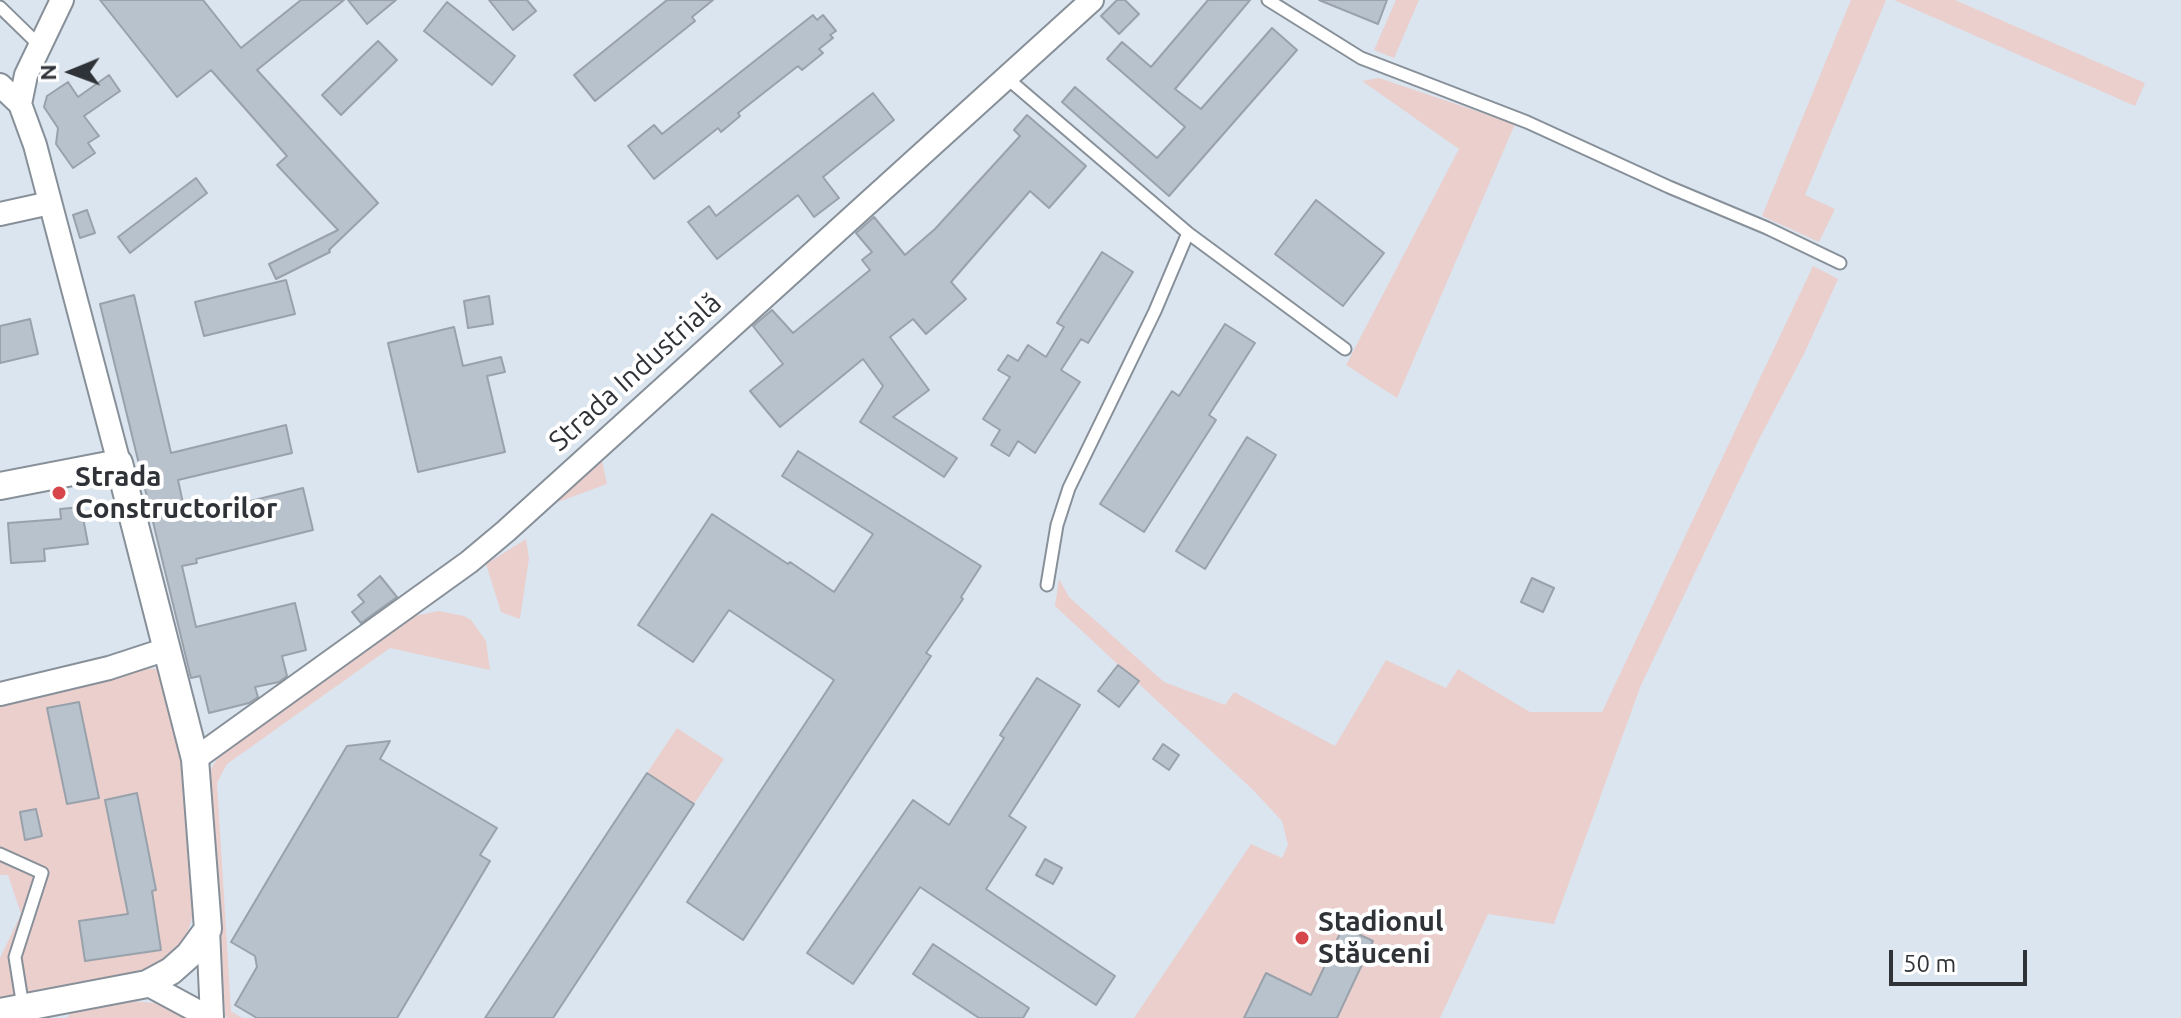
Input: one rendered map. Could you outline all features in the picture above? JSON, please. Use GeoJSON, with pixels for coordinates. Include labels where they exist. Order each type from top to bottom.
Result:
{"type":"FeatureCollection","features":[{"type":"Feature","properties":{"kind":"street"},"geometry":{"type":"LineString","coordinates":[[20,104],[26,75],[62,0]]}},
{"type":"Feature","properties":{"kind":"street","name":"Strada Industrială"},"geometry":{"type":"LineString","coordinates":[[195,759],[469,562],[1092,0]]}},
{"type":"Feature","properties":{"kind":"street"},"geometry":{"type":"LineString","coordinates":[[0,85],[20,104],[35,145],[195,759],[208,929],[211,1018],[147,984]]}},
{"type":"Feature","properties":{"kind":"street"},"geometry":{"type":"LineString","coordinates":[[0,214],[50,203]]}},
{"type":"Feature","properties":{"kind":"street"},"geometry":{"type":"LineString","coordinates":[[0,486],[119,463]]}},
{"type":"Feature","properties":{"kind":"street"},"geometry":{"type":"LineString","coordinates":[[0,694],[109,668],[167,649]]}},
{"type":"Feature","properties":{"kind":"street"},"geometry":{"type":"LineString","coordinates":[[12,1010],[147,984],[171,971],[189,955],[208,929]]}},
{"type":"Feature","properties":{"kind":"lane"},"geometry":{"type":"LineString","coordinates":[[1268,0],[1361,58],[1527,122],[1840,263]]}},
{"type":"Feature","properties":{"kind":"lane"},"geometry":{"type":"LineString","coordinates":[[0,7],[39,45]]}},
{"type":"Feature","properties":{"kind":"lane"},"geometry":{"type":"LineString","coordinates":[[1008,79],[1188,233],[1345,349]]}},
{"type":"Feature","properties":{"kind":"lane"},"geometry":{"type":"LineString","coordinates":[[1047,585],[1057,525],[1069,488],[1155,311],[1188,233]]}},
{"type":"Feature","properties":{"kind":"lane"},"geometry":{"type":"LineString","coordinates":[[0,854],[42,873],[15,957],[12,1010]]}},
{"type":"Feature","properties":{"kind":"shaded area"},"geometry":{"type":"Polygon","coordinates":[[[1396,0],[1419,0],[1394,58],[1374,50],[1396,0]]]}},
{"type":"Feature","properties":{"kind":"shaded area"},"geometry":{"type":"Polygon","coordinates":[[[1851,0],[1886,0],[1805,195],[1835,209],[1819,242],[1762,216],[1851,0]]]}},
{"type":"Feature","properties":{"kind":"shaded area"},"geometry":{"type":"Polygon","coordinates":[[[1894,0],[1955,0],[2145,83],[2135,106],[1894,0]]]}},
{"type":"Feature","properties":{"kind":"shaded area"},"geometry":{"type":"Polygon","coordinates":[[[1379,78],[1515,124],[1397,398],[1346,365],[1459,149],[1362,81],[1379,78]]]}},
{"type":"Feature","properties":{"kind":"shaded area"},"geometry":{"type":"Polygon","coordinates":[[[1813,266],[1838,279],[1641,685],[1554,924],[1488,914],[1440,1018],[1134,1018],[1251,844],[1282,858],[1288,845],[1282,821],[1252,789],[1055,606],[1059,579],[1069,597],[1164,682],[1225,705],[1234,692],[1335,746],[1386,660],[1446,688],[1458,669],[1530,712],[1602,712],[1813,266]]]}},
{"type":"Feature","properties":{"kind":"shaded area"},"geometry":{"type":"Polygon","coordinates":[[[602,461],[607,484],[547,506],[602,461]]]}},
{"type":"Feature","properties":{"kind":"shaded area"},"geometry":{"type":"Polygon","coordinates":[[[526,539],[529,558],[520,619],[501,612],[486,564],[526,539]]]}},
{"type":"Feature","properties":{"kind":"shaded area"},"geometry":{"type":"Polygon","coordinates":[[[438,611],[471,620],[486,641],[490,670],[390,648],[227,764],[217,783],[231,1011],[242,1018],[228,1018],[225,1016],[209,778],[212,767],[222,752],[415,616],[438,611]]]}},
{"type":"Feature","properties":{"kind":"shaded area"},"geometry":{"type":"Polygon","coordinates":[[[143,668],[159,669],[183,754],[194,911],[186,938],[167,962],[152,970],[0,1001],[0,958],[21,914],[8,875],[0,875],[0,702],[143,668]]]}},
{"type":"Feature","properties":{"kind":"shaded area"},"geometry":{"type":"Polygon","coordinates":[[[677,728],[724,759],[694,804],[647,773],[677,728]]]}},
{"type":"Feature","properties":{"kind":"shaded area"},"geometry":{"type":"Polygon","coordinates":[[[117,1000],[155,1003],[189,1018],[67,1018],[75,1007],[117,1000]]]}},
{"type":"Feature","properties":{"kind":"building"},"geometry":{"type":"Polygon","coordinates":[[[100,0],[203,0],[241,48],[301,0],[344,0],[257,70],[378,203],[330,252],[276,279],[269,264],[338,230],[277,165],[287,156],[211,70],[177,97],[100,0]]]}},
{"type":"Feature","properties":{"kind":"building"},"geometry":{"type":"Polygon","coordinates":[[[348,0],[396,0],[367,24],[348,0]]]}},
{"type":"Feature","properties":{"kind":"building"},"geometry":{"type":"Polygon","coordinates":[[[489,0],[527,0],[536,11],[513,30],[489,0]]]}},
{"type":"Feature","properties":{"kind":"building"},"geometry":{"type":"Polygon","coordinates":[[[667,0],[713,0],[692,17],[695,21],[595,101],[574,75],[667,0]]]}},
{"type":"Feature","properties":{"kind":"building"},"geometry":{"type":"Polygon","coordinates":[[[1117,0],[1125,0],[1139,14],[1119,34],[1101,16],[1117,0]]]}},
{"type":"Feature","properties":{"kind":"building"},"geometry":{"type":"Polygon","coordinates":[[[1208,0],[1250,0],[1175,89],[1201,109],[1272,28],[1297,50],[1169,196],[1062,102],[1075,87],[1157,158],[1185,127],[1107,59],[1122,42],[1151,67],[1208,0]]]}},
{"type":"Feature","properties":{"kind":"building"},"geometry":{"type":"Polygon","coordinates":[[[1319,0],[1387,0],[1378,24],[1319,0]]]}},
{"type":"Feature","properties":{"kind":"building"},"geometry":{"type":"Polygon","coordinates":[[[447,2],[515,56],[492,85],[424,31],[447,2]]]}},
{"type":"Feature","properties":{"kind":"building"},"geometry":{"type":"Polygon","coordinates":[[[813,15],[817,20],[823,15],[836,31],[830,35],[833,38],[819,49],[823,53],[802,70],[798,66],[738,113],[740,116],[721,132],[718,128],[654,179],[628,146],[654,125],[662,134],[813,15]]]}},
{"type":"Feature","properties":{"kind":"building"},"geometry":{"type":"Polygon","coordinates":[[[378,41],[397,60],[341,115],[322,95],[378,41]]]}},
{"type":"Feature","properties":{"kind":"building"},"geometry":{"type":"Polygon","coordinates":[[[109,75],[120,91],[84,116],[99,136],[88,143],[95,153],[73,168],[56,144],[58,128],[44,107],[47,96],[68,82],[78,97],[109,75]]]}},
{"type":"Feature","properties":{"kind":"building"},"geometry":{"type":"Polygon","coordinates":[[[873,93],[894,120],[823,177],[839,198],[814,217],[798,195],[717,259],[688,222],[709,206],[716,216],[873,93]]]}},
{"type":"Feature","properties":{"kind":"building"},"geometry":{"type":"Polygon","coordinates":[[[1027,115],[1086,166],[1049,208],[1030,191],[951,282],[966,299],[926,334],[913,319],[890,337],[929,390],[893,417],[957,458],[944,477],[860,422],[883,386],[863,359],[780,427],[750,391],[783,364],[753,326],[772,310],[793,333],[870,270],[862,260],[872,252],[856,233],[874,217],[905,255],[935,229],[1020,136],[1014,130],[1027,115]]]}},
{"type":"Feature","properties":{"kind":"building"},"geometry":{"type":"Polygon","coordinates":[[[196,178],[207,193],[130,253],[118,237],[196,178]]]}},
{"type":"Feature","properties":{"kind":"building"},"geometry":{"type":"Polygon","coordinates":[[[1316,200],[1384,253],[1343,306],[1275,254],[1316,200]]]}},
{"type":"Feature","properties":{"kind":"building"},"geometry":{"type":"Polygon","coordinates":[[[87,210],[95,233],[80,238],[73,215],[87,210]]]}},
{"type":"Feature","properties":{"kind":"building"},"geometry":{"type":"Polygon","coordinates":[[[1102,252],[1133,272],[1088,343],[1081,339],[1061,370],[1080,382],[1035,453],[1018,441],[1009,456],[991,445],[1000,430],[983,419],[1010,377],[998,370],[1008,355],[1018,361],[1028,345],[1046,357],[1064,327],[1057,323],[1102,252]]]}},
{"type":"Feature","properties":{"kind":"building"},"geometry":{"type":"Polygon","coordinates":[[[286,280],[295,314],[204,336],[195,302],[286,280]]]}},
{"type":"Feature","properties":{"kind":"building"},"geometry":{"type":"Polygon","coordinates":[[[134,295],[171,453],[286,425],[292,453],[178,480],[186,517],[303,488],[313,530],[196,559],[197,563],[182,566],[196,627],[295,603],[306,650],[282,656],[287,676],[279,682],[255,687],[258,697],[249,703],[209,713],[200,676],[191,678],[100,304],[134,295]]]}},
{"type":"Feature","properties":{"kind":"building"},"geometry":{"type":"Polygon","coordinates":[[[489,296],[493,324],[468,328],[464,301],[489,296]]]}},
{"type":"Feature","properties":{"kind":"building"},"geometry":{"type":"Polygon","coordinates":[[[30,319],[38,354],[0,363],[0,326],[30,319]]]}},
{"type":"Feature","properties":{"kind":"building"},"geometry":{"type":"Polygon","coordinates":[[[1225,324],[1255,343],[1209,415],[1216,420],[1144,532],[1100,504],[1172,391],[1179,396],[1225,324]]]}},
{"type":"Feature","properties":{"kind":"building"},"geometry":{"type":"Polygon","coordinates":[[[454,327],[463,366],[501,357],[505,372],[487,376],[505,452],[418,472],[388,343],[454,327]]]}},
{"type":"Feature","properties":{"kind":"building"},"geometry":{"type":"Polygon","coordinates":[[[1247,437],[1276,455],[1205,569],[1176,551],[1247,437]]]}},
{"type":"Feature","properties":{"kind":"building"},"geometry":{"type":"Polygon","coordinates":[[[798,451],[981,566],[961,597],[963,599],[926,653],[931,656],[743,940],[687,902],[834,680],[729,610],[693,662],[638,625],[712,514],[834,592],[873,534],[782,476],[798,451]]]}},
{"type":"Feature","properties":{"kind":"building"},"geometry":{"type":"Polygon","coordinates":[[[81,507],[88,544],[44,549],[45,561],[11,563],[8,523],[61,519],[60,509],[81,507]]]}},
{"type":"Feature","properties":{"kind":"building"},"geometry":{"type":"Polygon","coordinates":[[[380,576],[397,597],[361,623],[352,612],[364,602],[358,595],[380,576]]]}},
{"type":"Feature","properties":{"kind":"building"},"geometry":{"type":"Polygon","coordinates":[[[1532,578],[1554,588],[1543,612],[1521,602],[1532,578]]]}},
{"type":"Feature","properties":{"kind":"building"},"geometry":{"type":"Polygon","coordinates":[[[1118,665],[1139,681],[1119,707],[1098,691],[1118,665]]]}},
{"type":"Feature","properties":{"kind":"building"},"geometry":{"type":"Polygon","coordinates":[[[1037,678],[1080,705],[1009,816],[1026,827],[986,889],[1115,976],[1096,1005],[920,887],[853,984],[807,953],[913,800],[949,825],[1004,738],[1000,735],[1037,678]]]}},
{"type":"Feature","properties":{"kind":"building"},"geometry":{"type":"Polygon","coordinates":[[[79,702],[99,798],[67,804],[47,708],[79,702]]]}},
{"type":"Feature","properties":{"kind":"building"},"geometry":{"type":"Polygon","coordinates":[[[390,741],[380,759],[497,828],[480,855],[490,861],[397,1018],[257,1018],[235,1005],[257,967],[255,956],[231,942],[347,746],[390,741]]]}},
{"type":"Feature","properties":{"kind":"building"},"geometry":{"type":"Polygon","coordinates":[[[1163,744],[1179,755],[1169,770],[1153,759],[1163,744]]]}},
{"type":"Feature","properties":{"kind":"building"},"geometry":{"type":"Polygon","coordinates":[[[647,773],[694,804],[553,1018],[485,1018],[647,773]]]}},
{"type":"Feature","properties":{"kind":"building"},"geometry":{"type":"Polygon","coordinates":[[[137,793],[156,890],[152,891],[161,950],[85,961],[79,921],[128,914],[105,800],[137,793]]]}},
{"type":"Feature","properties":{"kind":"building"},"geometry":{"type":"Polygon","coordinates":[[[36,809],[42,836],[25,840],[20,812],[36,809]]]}},
{"type":"Feature","properties":{"kind":"building"},"geometry":{"type":"Polygon","coordinates":[[[1045,859],[1062,868],[1053,884],[1036,875],[1045,859]]]}},
{"type":"Feature","properties":{"kind":"building"},"geometry":{"type":"Polygon","coordinates":[[[1343,927],[1373,941],[1337,1018],[1244,1018],[1266,973],[1311,995],[1343,927]]]}},
{"type":"Feature","properties":{"kind":"building"},"geometry":{"type":"Polygon","coordinates":[[[933,944],[1029,1008],[1023,1018],[979,1018],[913,974],[933,944]]]}},
{"type":"Feature","properties":{"kind":"place","name":"Strada Constructorilor"},"geometry":{"type":"Point","coordinates":[59,493]}},
{"type":"Feature","properties":{"kind":"place","name":"Stadionul Stăuceni"},"geometry":{"type":"Point","coordinates":[1302,938]}}]}
